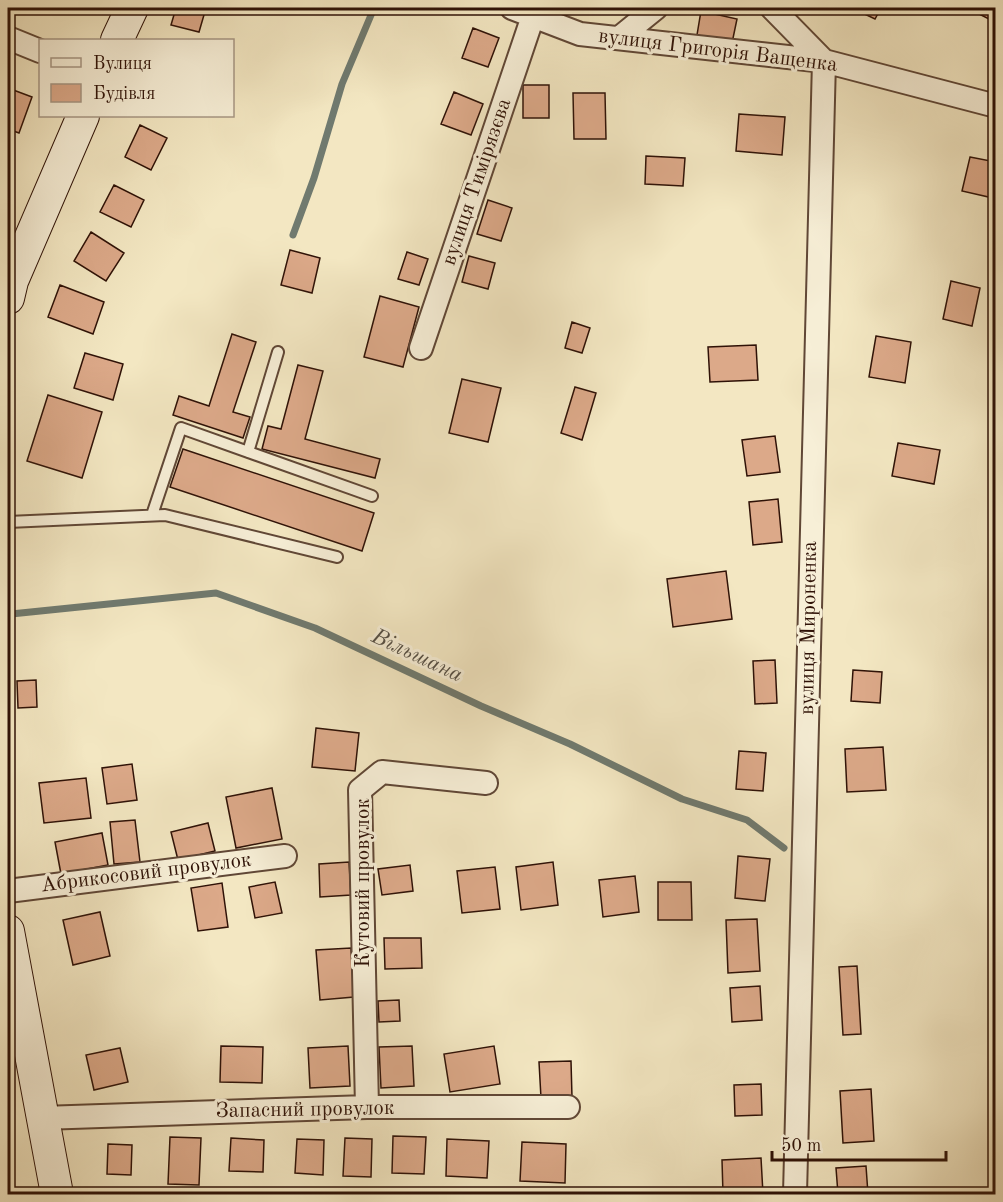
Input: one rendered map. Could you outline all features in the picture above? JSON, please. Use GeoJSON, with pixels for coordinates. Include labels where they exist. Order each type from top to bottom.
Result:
{"type":"FeatureCollection","features":[{"type":"Feature","properties":{"kind":"main road"},"geometry":{"type":"LineString","coordinates":[[117,39],[132,8]]}},
{"type":"Feature","properties":{"kind":"main road"},"geometry":{"type":"LineString","coordinates":[[8,298],[12,281],[83,117]]}},
{"type":"Feature","properties":{"kind":"main road"},"geometry":{"type":"LineString","coordinates":[[8,931],[57,1194]]}},
{"type":"Feature","properties":{"kind":"street"},"geometry":{"type":"LineString","coordinates":[[619,39],[656,8]]}},
{"type":"Feature","properties":{"kind":"street"},"geometry":{"type":"LineString","coordinates":[[772,8],[824,61]]}},
{"type":"Feature","properties":{"kind":"street","name":"вулиця Григорія Ващенка"},"geometry":{"type":"LineString","coordinates":[[523,12],[580,34],[824,61],[996,106]]}},
{"type":"Feature","properties":{"kind":"street","name":"вулиця Тимірязєва"},"geometry":{"type":"LineString","coordinates":[[421,348],[523,12]]}},
{"type":"Feature","properties":{"kind":"street"},"geometry":{"type":"LineString","coordinates":[[8,38],[39,51]]}},
{"type":"Feature","properties":{"kind":"street","name":"вулиця Мироненка"},"geometry":{"type":"LineString","coordinates":[[795,1194],[824,61]]}},
{"type":"Feature","properties":{"kind":"street","name":"Кутовий провулок"},"geometry":{"type":"LineString","coordinates":[[367,1107],[360,790],[382,772],[486,783]]}},
{"type":"Feature","properties":{"kind":"street","name":"Абрикосовий провулок"},"geometry":{"type":"LineString","coordinates":[[8,891],[285,856]]}},
{"type":"Feature","properties":{"kind":"street","name":"Запасний провулок"},"geometry":{"type":"LineString","coordinates":[[42,1118],[367,1107],[568,1107]]}},
{"type":"Feature","properties":{"kind":"lane"},"geometry":{"type":"LineString","coordinates":[[248,452],[278,352]]}},
{"type":"Feature","properties":{"kind":"lane"},"geometry":{"type":"LineString","coordinates":[[152,515],[181,428],[372,496]]}},
{"type":"Feature","properties":{"kind":"lane"},"geometry":{"type":"LineString","coordinates":[[8,522],[165,515],[337,557]]}},
{"type":"Feature","properties":{"kind":"building"},"geometry":{"type":"Polygon","coordinates":[[[176,8],[206,8],[199,32],[171,25],[176,8]]]}},
{"type":"Feature","properties":{"kind":"building"},"geometry":{"type":"Polygon","coordinates":[[[852,8],[881,8],[875,19],[852,8]]]}},
{"type":"Feature","properties":{"kind":"building"},"geometry":{"type":"Polygon","coordinates":[[[967,8],[994,8],[989,19],[967,8]]]}},
{"type":"Feature","properties":{"kind":"building"},"geometry":{"type":"Polygon","coordinates":[[[701,11],[737,19],[732,43],[697,35],[701,11]]]}},
{"type":"Feature","properties":{"kind":"building"},"geometry":{"type":"Polygon","coordinates":[[[473,28],[499,38],[488,67],[462,58],[473,28]]]}},
{"type":"Feature","properties":{"kind":"building"},"geometry":{"type":"Polygon","coordinates":[[[523,85],[549,85],[549,118],[523,118],[523,85]]]}},
{"type":"Feature","properties":{"kind":"building"},"geometry":{"type":"Polygon","coordinates":[[[8,88],[32,97],[19,133],[8,129],[8,88]]]}},
{"type":"Feature","properties":{"kind":"building"},"geometry":{"type":"Polygon","coordinates":[[[454,92],[483,104],[471,135],[441,124],[454,92]]]}},
{"type":"Feature","properties":{"kind":"building"},"geometry":{"type":"Polygon","coordinates":[[[573,93],[605,93],[606,139],[574,139],[573,93]]]}},
{"type":"Feature","properties":{"kind":"building"},"geometry":{"type":"Polygon","coordinates":[[[739,114],[785,117],[782,155],[736,151],[739,114]]]}},
{"type":"Feature","properties":{"kind":"building"},"geometry":{"type":"Polygon","coordinates":[[[140,125],[167,138],[151,170],[125,157],[140,125]]]}},
{"type":"Feature","properties":{"kind":"building"},"geometry":{"type":"Polygon","coordinates":[[[646,156],[685,158],[683,186],[645,184],[646,156]]]}},
{"type":"Feature","properties":{"kind":"building"},"geometry":{"type":"Polygon","coordinates":[[[970,157],[996,162],[996,186],[993,198],[962,191],[970,157]]]}},
{"type":"Feature","properties":{"kind":"building"},"geometry":{"type":"Polygon","coordinates":[[[114,185],[144,200],[131,227],[100,212],[114,185]]]}},
{"type":"Feature","properties":{"kind":"building"},"geometry":{"type":"Polygon","coordinates":[[[488,200],[512,208],[501,241],[477,234],[488,200]]]}},
{"type":"Feature","properties":{"kind":"building"},"geometry":{"type":"Polygon","coordinates":[[[91,232],[124,253],[106,281],[74,261],[91,232]]]}},
{"type":"Feature","properties":{"kind":"building"},"geometry":{"type":"Polygon","coordinates":[[[290,250],[320,258],[312,293],[281,285],[290,250]]]}},
{"type":"Feature","properties":{"kind":"building"},"geometry":{"type":"Polygon","coordinates":[[[407,252],[428,259],[419,285],[398,279],[407,252]]]}},
{"type":"Feature","properties":{"kind":"building"},"geometry":{"type":"Polygon","coordinates":[[[469,256],[495,263],[488,289],[462,282],[469,256]]]}},
{"type":"Feature","properties":{"kind":"building"},"geometry":{"type":"Polygon","coordinates":[[[951,281],[980,288],[972,326],[943,319],[951,281]]]}},
{"type":"Feature","properties":{"kind":"building"},"geometry":{"type":"Polygon","coordinates":[[[60,285],[104,302],[93,334],[48,317],[60,285]]]}},
{"type":"Feature","properties":{"kind":"building"},"geometry":{"type":"Polygon","coordinates":[[[380,296],[419,307],[403,367],[364,357],[380,296]]]}},
{"type":"Feature","properties":{"kind":"building"},"geometry":{"type":"Polygon","coordinates":[[[572,322],[590,328],[582,353],[565,348],[572,322]]]}},
{"type":"Feature","properties":{"kind":"building"},"geometry":{"type":"Polygon","coordinates":[[[232,334],[256,342],[233,412],[250,417],[243,438],[173,415],[179,396],[209,406],[232,334]]]}},
{"type":"Feature","properties":{"kind":"building"},"geometry":{"type":"Polygon","coordinates":[[[876,336],[911,342],[905,383],[869,377],[876,336]]]}},
{"type":"Feature","properties":{"kind":"building"},"geometry":{"type":"Polygon","coordinates":[[[756,345],[758,380],[710,382],[708,347],[756,345]]]}},
{"type":"Feature","properties":{"kind":"building"},"geometry":{"type":"Polygon","coordinates":[[[85,353],[123,364],[113,400],[74,388],[85,353]]]}},
{"type":"Feature","properties":{"kind":"building"},"geometry":{"type":"Polygon","coordinates":[[[298,365],[323,371],[305,439],[380,459],[375,478],[262,449],[268,426],[281,429],[298,365]]]}},
{"type":"Feature","properties":{"kind":"building"},"geometry":{"type":"Polygon","coordinates":[[[462,379],[501,388],[488,442],[449,433],[462,379]]]}},
{"type":"Feature","properties":{"kind":"building"},"geometry":{"type":"Polygon","coordinates":[[[575,387],[596,393],[582,440],[561,433],[575,387]]]}},
{"type":"Feature","properties":{"kind":"building"},"geometry":{"type":"Polygon","coordinates":[[[48,395],[102,412],[82,478],[27,461],[48,395]]]}},
{"type":"Feature","properties":{"kind":"building"},"geometry":{"type":"Polygon","coordinates":[[[775,436],[780,472],[747,476],[742,440],[775,436]]]}},
{"type":"Feature","properties":{"kind":"building"},"geometry":{"type":"Polygon","coordinates":[[[898,443],[940,450],[934,484],[892,476],[898,443]]]}},
{"type":"Feature","properties":{"kind":"building"},"geometry":{"type":"Polygon","coordinates":[[[183,449],[374,513],[362,551],[170,487],[183,449]]]}},
{"type":"Feature","properties":{"kind":"building"},"geometry":{"type":"Polygon","coordinates":[[[778,499],[782,542],[753,545],[749,502],[778,499]]]}},
{"type":"Feature","properties":{"kind":"building"},"geometry":{"type":"Polygon","coordinates":[[[726,571],[732,619],[673,627],[667,579],[726,571]]]}},
{"type":"Feature","properties":{"kind":"building"},"geometry":{"type":"Polygon","coordinates":[[[775,660],[777,703],[755,704],[753,661],[775,660]]]}},
{"type":"Feature","properties":{"kind":"building"},"geometry":{"type":"Polygon","coordinates":[[[853,670],[882,672],[880,703],[851,701],[853,670]]]}},
{"type":"Feature","properties":{"kind":"building"},"geometry":{"type":"Polygon","coordinates":[[[36,680],[37,707],[18,708],[17,681],[36,680]]]}},
{"type":"Feature","properties":{"kind":"building"},"geometry":{"type":"Polygon","coordinates":[[[316,728],[359,733],[355,771],[312,767],[316,728]]]}},
{"type":"Feature","properties":{"kind":"building"},"geometry":{"type":"Polygon","coordinates":[[[883,747],[886,790],[847,792],[845,749],[883,747]]]}},
{"type":"Feature","properties":{"kind":"building"},"geometry":{"type":"Polygon","coordinates":[[[739,751],[766,753],[763,791],[736,789],[739,751]]]}},
{"type":"Feature","properties":{"kind":"building"},"geometry":{"type":"Polygon","coordinates":[[[132,764],[137,800],[107,804],[102,768],[132,764]]]}},
{"type":"Feature","properties":{"kind":"building"},"geometry":{"type":"Polygon","coordinates":[[[86,778],[91,818],[44,823],[39,783],[86,778]]]}},
{"type":"Feature","properties":{"kind":"building"},"geometry":{"type":"Polygon","coordinates":[[[272,788],[282,839],[236,848],[226,797],[272,788]]]}},
{"type":"Feature","properties":{"kind":"building"},"geometry":{"type":"Polygon","coordinates":[[[135,820],[140,862],[114,864],[110,822],[135,820]]]}},
{"type":"Feature","properties":{"kind":"building"},"geometry":{"type":"Polygon","coordinates":[[[208,823],[215,851],[178,860],[171,832],[208,823]]]}},
{"type":"Feature","properties":{"kind":"building"},"geometry":{"type":"Polygon","coordinates":[[[102,833],[108,865],[61,874],[55,842],[102,833]]]}},
{"type":"Feature","properties":{"kind":"building"},"geometry":{"type":"Polygon","coordinates":[[[738,856],[770,859],[765,901],[735,898],[738,856]]]}},
{"type":"Feature","properties":{"kind":"building"},"geometry":{"type":"Polygon","coordinates":[[[349,862],[351,895],[320,897],[319,864],[349,862]]]}},
{"type":"Feature","properties":{"kind":"building"},"geometry":{"type":"Polygon","coordinates":[[[553,862],[558,905],[521,910],[516,867],[553,862]]]}},
{"type":"Feature","properties":{"kind":"building"},"geometry":{"type":"Polygon","coordinates":[[[410,865],[413,891],[382,895],[378,869],[410,865]]]}},
{"type":"Feature","properties":{"kind":"building"},"geometry":{"type":"Polygon","coordinates":[[[495,867],[500,909],[462,913],[457,871],[495,867]]]}},
{"type":"Feature","properties":{"kind":"building"},"geometry":{"type":"Polygon","coordinates":[[[635,876],[639,912],[603,917],[599,880],[635,876]]]}},
{"type":"Feature","properties":{"kind":"building"},"geometry":{"type":"Polygon","coordinates":[[[275,882],[282,913],[255,918],[249,887],[275,882]]]}},
{"type":"Feature","properties":{"kind":"building"},"geometry":{"type":"Polygon","coordinates":[[[658,882],[691,882],[692,920],[658,920],[658,882]]]}},
{"type":"Feature","properties":{"kind":"building"},"geometry":{"type":"Polygon","coordinates":[[[222,883],[228,927],[198,931],[191,888],[222,883]]]}},
{"type":"Feature","properties":{"kind":"building"},"geometry":{"type":"Polygon","coordinates":[[[100,912],[110,956],[73,965],[63,920],[100,912]]]}},
{"type":"Feature","properties":{"kind":"building"},"geometry":{"type":"Polygon","coordinates":[[[757,919],[760,971],[728,973],[726,920],[757,919]]]}},
{"type":"Feature","properties":{"kind":"building"},"geometry":{"type":"Polygon","coordinates":[[[384,938],[421,938],[422,968],[385,969],[384,938]]]}},
{"type":"Feature","properties":{"kind":"building"},"geometry":{"type":"Polygon","coordinates":[[[351,948],[354,997],[320,1000],[316,950],[351,948]]]}},
{"type":"Feature","properties":{"kind":"building"},"geometry":{"type":"Polygon","coordinates":[[[857,966],[861,1034],[843,1035],[839,967],[857,966]]]}},
{"type":"Feature","properties":{"kind":"building"},"geometry":{"type":"Polygon","coordinates":[[[760,986],[762,1020],[732,1022],[730,988],[760,986]]]}},
{"type":"Feature","properties":{"kind":"building"},"geometry":{"type":"Polygon","coordinates":[[[399,1000],[400,1021],[379,1022],[378,1001],[399,1000]]]}},
{"type":"Feature","properties":{"kind":"building"},"geometry":{"type":"Polygon","coordinates":[[[221,1046],[263,1047],[262,1083],[220,1082],[221,1046]]]}},
{"type":"Feature","properties":{"kind":"building"},"geometry":{"type":"Polygon","coordinates":[[[348,1046],[350,1086],[310,1088],[308,1048],[348,1046]]]}},
{"type":"Feature","properties":{"kind":"building"},"geometry":{"type":"Polygon","coordinates":[[[412,1046],[414,1086],[381,1088],[379,1047],[412,1046]]]}},
{"type":"Feature","properties":{"kind":"building"},"geometry":{"type":"Polygon","coordinates":[[[494,1046],[500,1084],[450,1092],[444,1054],[494,1046]]]}},
{"type":"Feature","properties":{"kind":"building"},"geometry":{"type":"Polygon","coordinates":[[[120,1048],[128,1082],[94,1090],[86,1055],[120,1048]]]}},
{"type":"Feature","properties":{"kind":"building"},"geometry":{"type":"Polygon","coordinates":[[[571,1061],[572,1097],[541,1098],[539,1062],[571,1061]]]}},
{"type":"Feature","properties":{"kind":"building"},"geometry":{"type":"Polygon","coordinates":[[[761,1084],[762,1115],[735,1116],[734,1085],[761,1084]]]}},
{"type":"Feature","properties":{"kind":"building"},"geometry":{"type":"Polygon","coordinates":[[[871,1089],[874,1141],[843,1143],[840,1091],[871,1089]]]}},
{"type":"Feature","properties":{"kind":"building"},"geometry":{"type":"Polygon","coordinates":[[[393,1136],[426,1137],[424,1174],[392,1173],[393,1136]]]}},
{"type":"Feature","properties":{"kind":"building"},"geometry":{"type":"Polygon","coordinates":[[[170,1137],[201,1138],[199,1185],[168,1184],[170,1137]]]}},
{"type":"Feature","properties":{"kind":"building"},"geometry":{"type":"Polygon","coordinates":[[[231,1138],[264,1140],[263,1172],[229,1171],[231,1138]]]}},
{"type":"Feature","properties":{"kind":"building"},"geometry":{"type":"Polygon","coordinates":[[[345,1138],[372,1139],[371,1177],[343,1176],[345,1138]]]}},
{"type":"Feature","properties":{"kind":"building"},"geometry":{"type":"Polygon","coordinates":[[[297,1139],[324,1140],[323,1175],[295,1173],[297,1139]]]}},
{"type":"Feature","properties":{"kind":"building"},"geometry":{"type":"Polygon","coordinates":[[[447,1139],[489,1141],[487,1178],[446,1176],[447,1139]]]}},
{"type":"Feature","properties":{"kind":"building"},"geometry":{"type":"Polygon","coordinates":[[[522,1142],[566,1144],[565,1183],[520,1181],[522,1142]]]}},
{"type":"Feature","properties":{"kind":"building"},"geometry":{"type":"Polygon","coordinates":[[[108,1144],[132,1145],[131,1175],[107,1174],[108,1144]]]}},
{"type":"Feature","properties":{"kind":"building"},"geometry":{"type":"Polygon","coordinates":[[[761,1158],[763,1194],[723,1194],[722,1160],[761,1158]]]}},
{"type":"Feature","properties":{"kind":"building"},"geometry":{"type":"Polygon","coordinates":[[[866,1166],[868,1194],[838,1194],[836,1168],[866,1166]]]}},
{"type":"Feature","properties":{"kind":"waterway"},"geometry":{"type":"LineString","coordinates":[[293,235],[314,178],[342,84],[374,8]]}},
{"type":"Feature","properties":{"kind":"waterway","name":"Вільшана"},"geometry":{"type":"LineString","coordinates":[[11,614],[216,593],[315,628],[481,706],[570,744],[682,799],[747,820],[784,848]]}}]}
